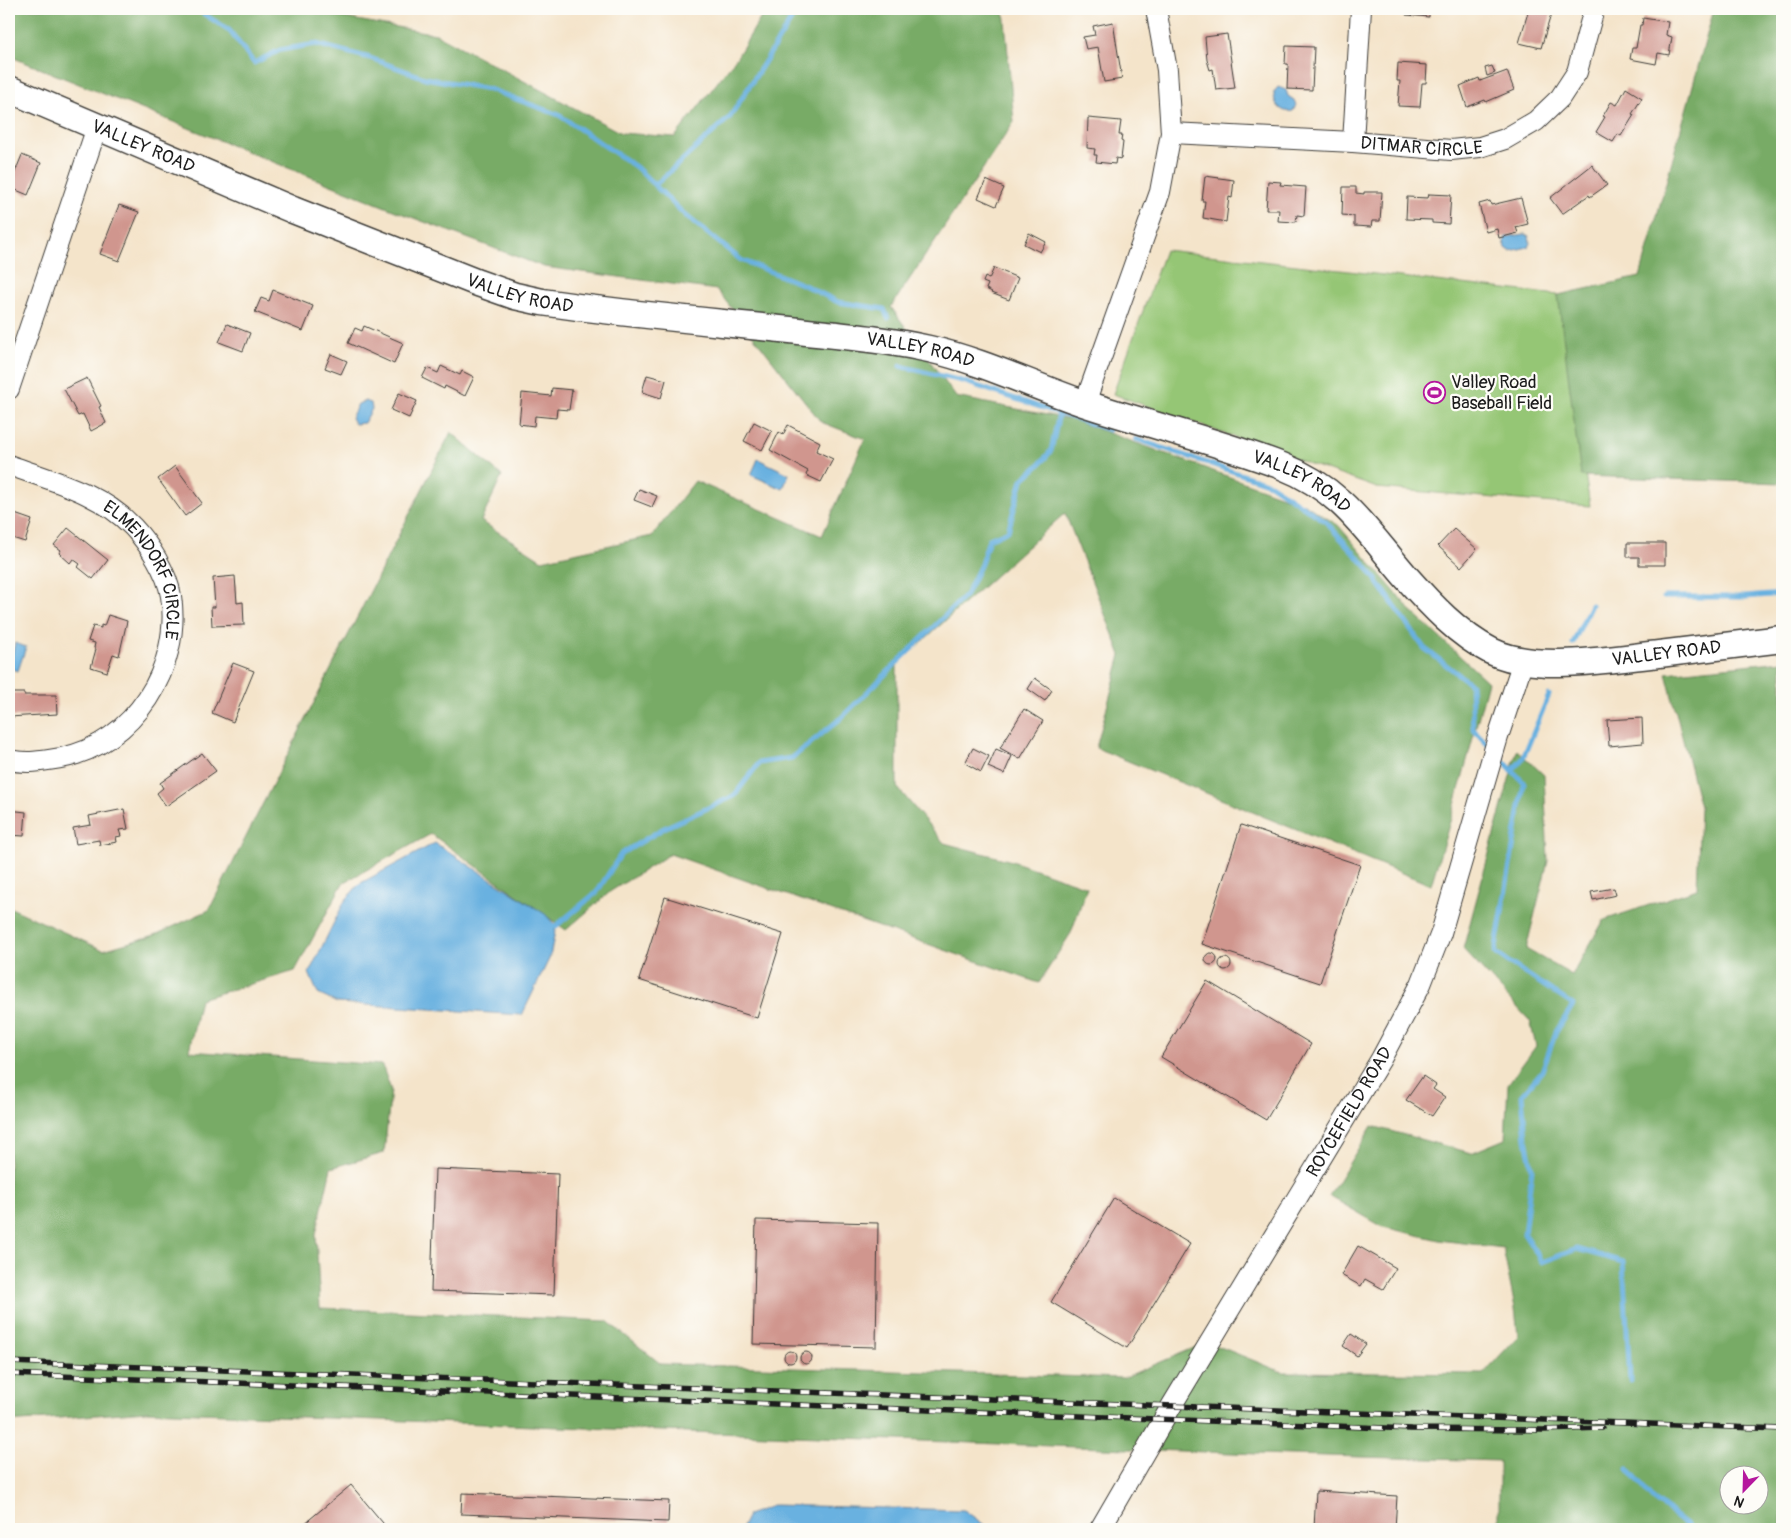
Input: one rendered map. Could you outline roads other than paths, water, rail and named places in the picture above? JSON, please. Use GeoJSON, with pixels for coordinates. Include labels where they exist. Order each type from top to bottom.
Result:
{"type":"FeatureCollection","features":[{"type":"Feature","properties":{"kind":"street"},"geometry":{"type":"LineString","coordinates":[[1085,403],[1160,192],[1171,133],[1167,70],[1156,9]]}},
{"type":"Feature","properties":{"kind":"street"},"geometry":{"type":"LineString","coordinates":[[1353,142],[1361,9]]}},
{"type":"Feature","properties":{"kind":"street","name":"DITMAR CIRCLE"},"geometry":{"type":"LineString","coordinates":[[1171,133],[1353,142],[1451,150],[1480,147],[1505,139],[1536,121],[1560,98],[1577,72],[1590,30],[1594,9]]}},
{"type":"Feature","properties":{"kind":"street","name":"VALLEY ROAD"},"geometry":{"type":"LineString","coordinates":[[9,89],[293,210],[478,284],[515,296],[578,308],[844,336],[929,349],[988,367],[1085,403],[1286,468],[1312,480],[1359,518],[1405,575],[1446,618],[1471,638],[1493,652],[1523,661],[1564,663],[1782,639]]}},
{"type":"Feature","properties":{"kind":"street"},"geometry":{"type":"LineString","coordinates":[[9,389],[97,127]]}},
{"type":"Feature","properties":{"kind":"street","name":"ELMENDORF CIRCLE"},"geometry":{"type":"LineString","coordinates":[[9,465],[84,492],[112,507],[133,527],[156,558],[170,593],[172,612],[169,650],[157,684],[136,715],[122,728],[91,748],[74,755],[37,762],[9,760]]}},
{"type":"Feature","properties":{"kind":"street","name":"ROYCEFIELD ROAD"},"geometry":{"type":"LineString","coordinates":[[1100,1529],[1172,1405],[1386,1051],[1417,993],[1441,933],[1498,737],[1523,661]]}},
{"type":"Feature","properties":{"kind":"water"},"geometry":{"type":"Polygon","coordinates":[[[1278,87],[1286,90],[1288,96],[1294,100],[1296,105],[1293,111],[1285,111],[1276,104],[1274,92],[1278,87]]]}},
{"type":"Feature","properties":{"kind":"water"},"geometry":{"type":"Polygon","coordinates":[[[1525,234],[1529,236],[1530,243],[1528,247],[1510,251],[1506,248],[1504,242],[1506,237],[1525,234]]]}},
{"type":"Feature","properties":{"kind":"water"},"geometry":{"type":"Polygon","coordinates":[[[365,401],[371,403],[372,409],[364,423],[355,424],[351,418],[358,404],[365,401]]]}},
{"type":"Feature","properties":{"kind":"water"},"geometry":{"type":"Polygon","coordinates":[[[758,459],[789,474],[783,489],[751,475],[758,459]]]}},
{"type":"Feature","properties":{"kind":"water"},"geometry":{"type":"Polygon","coordinates":[[[15,643],[26,647],[18,671],[9,668],[15,643]]]}},
{"type":"Feature","properties":{"kind":"water"},"geometry":{"type":"Polygon","coordinates":[[[435,843],[545,914],[556,926],[550,957],[522,1015],[337,1003],[318,994],[309,973],[344,902],[359,884],[435,843]]]}},
{"type":"Feature","properties":{"kind":"water"},"geometry":{"type":"Polygon","coordinates":[[[774,1505],[964,1510],[990,1529],[741,1529],[748,1515],[774,1505]]]}},
{"type":"Feature","properties":{"kind":"waterway"},"geometry":{"type":"LineString","coordinates":[[196,9],[229,30],[254,63],[280,50],[316,44],[370,58],[425,78],[489,89],[559,115],[636,167],[685,215],[741,260],[804,285],[838,302],[884,309],[888,318]]}},
{"type":"Feature","properties":{"kind":"waterway"},"geometry":{"type":"LineString","coordinates":[[655,185],[730,117],[798,9]]}},
{"type":"Feature","properties":{"kind":"waterway"},"geometry":{"type":"LineString","coordinates":[[900,366],[962,381],[1109,430]]}},
{"type":"Feature","properties":{"kind":"waterway"},"geometry":{"type":"LineString","coordinates":[[556,926],[597,892],[621,854],[664,828],[734,796],[759,763],[792,758],[840,719],[966,595],[981,564],[989,539],[1008,531],[1022,480],[1051,451],[1059,413]]}},
{"type":"Feature","properties":{"kind":"waterway"},"geometry":{"type":"LineString","coordinates":[[1136,439],[1270,484],[1325,521],[1367,567],[1424,648],[1471,684],[1473,729],[1490,747]]}},
{"type":"Feature","properties":{"kind":"waterway"},"geometry":{"type":"LineString","coordinates":[[1664,597],[1746,597],[1782,594]]}},
{"type":"Feature","properties":{"kind":"waterway"},"geometry":{"type":"LineString","coordinates":[[1573,643],[1591,605]]}},
{"type":"Feature","properties":{"kind":"waterway"},"geometry":{"type":"LineString","coordinates":[[1512,771],[1523,758],[1549,695]]}},
{"type":"Feature","properties":{"kind":"waterway"},"geometry":{"type":"LineString","coordinates":[[1498,755],[1524,783],[1495,953],[1573,1005],[1556,1032],[1542,1071],[1522,1095],[1526,1139],[1532,1169],[1524,1234],[1542,1262],[1577,1249],[1623,1262],[1630,1380]]}},
{"type":"Feature","properties":{"kind":"waterway"},"geometry":{"type":"LineString","coordinates":[[1628,1469],[1653,1499],[1692,1529]]}},
{"type":"Feature","properties":{"kind":"railway"},"geometry":{"type":"LineString","coordinates":[[9,1362],[1782,1429]]}},
{"type":"Feature","properties":{"kind":"railway"},"geometry":{"type":"LineString","coordinates":[[9,1374],[1411,1429],[1544,1430],[1602,1428]]}},
{"type":"Feature","properties":{"kind":"place","name":"Valley Road Baseball Field"},"geometry":{"type":"Point","coordinates":[1435,392]}}]}
